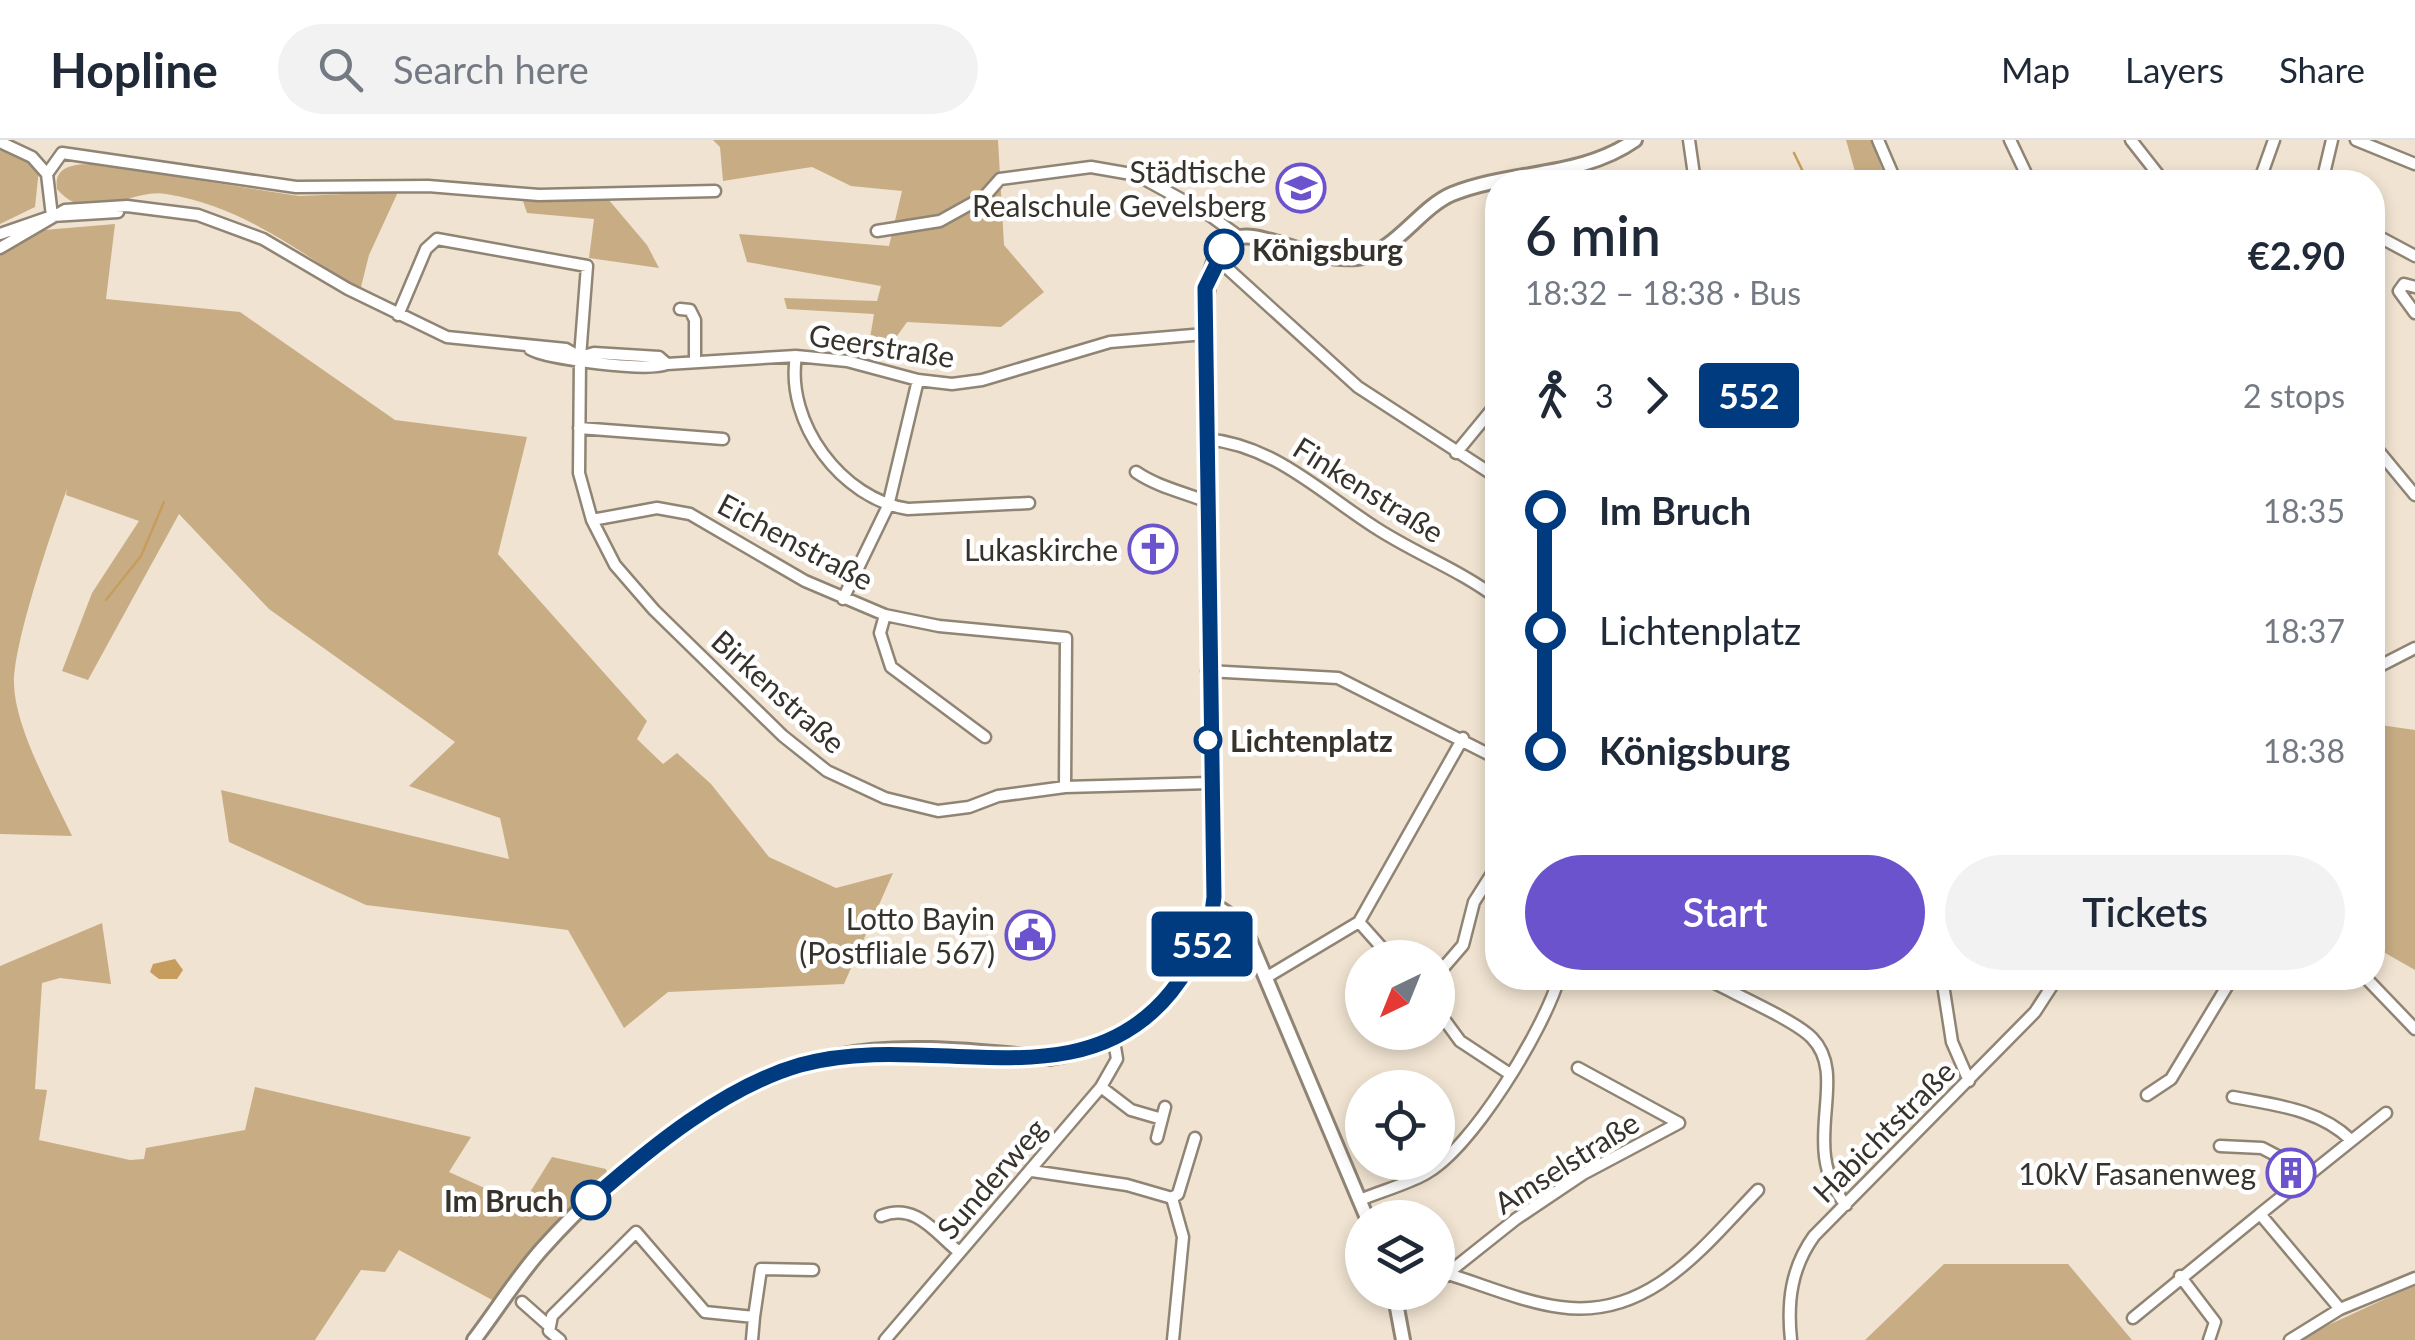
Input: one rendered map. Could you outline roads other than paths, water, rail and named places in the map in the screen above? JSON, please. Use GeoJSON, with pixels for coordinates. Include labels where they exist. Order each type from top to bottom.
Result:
{"type":"FeatureCollection","features":[{"type":"Feature","properties":{"kind":"main road"},"geometry":{"type":"LineString","coordinates":[[1557,170],[1595,161],[1635,140]]}},
{"type":"Feature","properties":{"kind":"main road"},"geometry":{"type":"LineString","coordinates":[[474,1340],[525,1269],[591,1200],[717,1106],[768,1078],[796,1066],[864,1052],[1049,1058],[1077,1054],[1137,1028],[1162,1003],[1200,949],[1212,911],[1204,334],[1205,288],[1216,258],[1241,238],[1263,236],[1358,258],[1385,245],[1451,195],[1485,187]]}},
{"type":"Feature","properties":{"kind":"main road"},"geometry":{"type":"LineString","coordinates":[[1212,911],[1244,936],[1267,977],[1360,1200]]}},
{"type":"Feature","properties":{"kind":"main road"},"geometry":{"type":"LineString","coordinates":[[1200,949],[1221,937],[1244,936]]}},
{"type":"Feature","properties":{"kind":"main road"},"geometry":{"type":"LineString","coordinates":[[1398,1310],[1403,1340]]}},
{"type":"Feature","properties":{"kind":"street"},"geometry":{"type":"LineString","coordinates":[[1688,140],[1692,170]]}},
{"type":"Feature","properties":{"kind":"street"},"geometry":{"type":"LineString","coordinates":[[1878,140],[1891,170]]}},
{"type":"Feature","properties":{"kind":"street"},"geometry":{"type":"LineString","coordinates":[[2010,140],[2024,170]]}},
{"type":"Feature","properties":{"kind":"street"},"geometry":{"type":"LineString","coordinates":[[2131,140],[2155,170]]}},
{"type":"Feature","properties":{"kind":"street"},"geometry":{"type":"LineString","coordinates":[[2263,170],[2274,140]]}},
{"type":"Feature","properties":{"kind":"street"},"geometry":{"type":"LineString","coordinates":[[2325,170],[2332,140]]}},
{"type":"Feature","properties":{"kind":"street"},"geometry":{"type":"LineString","coordinates":[[2356,140],[2415,164]]}},
{"type":"Feature","properties":{"kind":"street"},"geometry":{"type":"LineString","coordinates":[[0,142],[32,157],[48,174],[52,216]]}},
{"type":"Feature","properties":{"kind":"street"},"geometry":{"type":"LineString","coordinates":[[48,174],[62,153],[296,187],[428,186],[539,195],[715,191]]}},
{"type":"Feature","properties":{"kind":"street"},"geometry":{"type":"LineString","coordinates":[[878,231],[940,221],[984,196],[1000,179],[1091,167],[1137,175],[1208,214],[1241,238]]}},
{"type":"Feature","properties":{"kind":"street","name":"Geerstraße"},"geometry":{"type":"LineString","coordinates":[[52,216],[81,208],[134,208],[198,215],[234,226],[447,338],[566,349],[580,356],[594,353],[659,357],[666,364],[796,356],[847,360],[918,380],[965,383],[1110,342],[1204,334]]}},
{"type":"Feature","properties":{"kind":"street"},"geometry":{"type":"LineString","coordinates":[[0,234],[52,216]]}},
{"type":"Feature","properties":{"kind":"street"},"geometry":{"type":"LineString","coordinates":[[0,248],[52,216]]}},
{"type":"Feature","properties":{"kind":"street","name":"Birkenstraße"},"geometry":{"type":"LineString","coordinates":[[398,314],[426,249],[436,239],[582,262],[588,272],[580,356],[579,473],[592,520],[615,565],[654,610],[783,736],[828,770],[885,798],[938,810],[969,807],[998,796],[1065,787],[1210,783]]}},
{"type":"Feature","properties":{"kind":"street"},"geometry":{"type":"LineString","coordinates":[[2385,240],[2415,256]]}},
{"type":"Feature","properties":{"kind":"street"},"geometry":{"type":"LineString","coordinates":[[1216,258],[1358,387],[1485,470]]}},
{"type":"Feature","properties":{"kind":"street"},"geometry":{"type":"LineString","coordinates":[[2415,288],[2404,284],[2398,291],[2415,313]]}},
{"type":"Feature","properties":{"kind":"street"},"geometry":{"type":"LineString","coordinates":[[680,309],[690,310],[695,317],[696,362]]}},
{"type":"Feature","properties":{"kind":"street"},"geometry":{"type":"LineString","coordinates":[[796,356],[796,389],[814,437],[846,479],[888,506],[935,510],[1029,502]]}},
{"type":"Feature","properties":{"kind":"street"},"geometry":{"type":"LineString","coordinates":[[843,599],[888,506],[918,380]]}},
{"type":"Feature","properties":{"kind":"street"},"geometry":{"type":"LineString","coordinates":[[1456,453],[1485,418]]}},
{"type":"Feature","properties":{"kind":"street"},"geometry":{"type":"LineString","coordinates":[[578,428],[723,439]]}},
{"type":"Feature","properties":{"kind":"street","name":"Finkenstraße"},"geometry":{"type":"LineString","coordinates":[[1206,439],[1257,449],[1280,461],[1376,528],[1485,589]]}},
{"type":"Feature","properties":{"kind":"street"},"geometry":{"type":"LineString","coordinates":[[2385,459],[2415,495]]}},
{"type":"Feature","properties":{"kind":"street"},"geometry":{"type":"LineString","coordinates":[[1136,472],[1157,486],[1172,486],[1208,502]]}},
{"type":"Feature","properties":{"kind":"street","name":"Eichenstraße"},"geometry":{"type":"LineString","coordinates":[[592,520],[657,508],[690,514],[843,599],[885,615],[940,626],[1066,638],[1065,787]]}},
{"type":"Feature","properties":{"kind":"street"},"geometry":{"type":"LineString","coordinates":[[885,615],[880,633],[891,667],[985,737]]}},
{"type":"Feature","properties":{"kind":"street"},"geometry":{"type":"LineString","coordinates":[[2385,663],[2415,648]]}},
{"type":"Feature","properties":{"kind":"street"},"geometry":{"type":"LineString","coordinates":[[1207,671],[1338,678],[1485,751]]}},
{"type":"Feature","properties":{"kind":"street"},"geometry":{"type":"LineString","coordinates":[[1267,977],[1359,922],[1463,738]]}},
{"type":"Feature","properties":{"kind":"street"},"geometry":{"type":"LineString","coordinates":[[1455,954],[1463,944],[1474,902],[1485,885]]}},
{"type":"Feature","properties":{"kind":"street"},"geometry":{"type":"LineString","coordinates":[[1359,922],[1375,940]]}},
{"type":"Feature","properties":{"kind":"street"},"geometry":{"type":"LineString","coordinates":[[1360,1200],[1427,1173],[1468,1140],[1510,1074],[1554,990]]}},
{"type":"Feature","properties":{"kind":"street"},"geometry":{"type":"LineString","coordinates":[[1727,990],[1813,1038],[1830,1078],[1823,1165],[1833,1190],[1846,1205]]}},
{"type":"Feature","properties":{"kind":"street"},"geometry":{"type":"LineString","coordinates":[[1944,990],[1952,1042],[1969,1081]]}},
{"type":"Feature","properties":{"kind":"street","name":"Habichtstraße"},"geometry":{"type":"LineString","coordinates":[[1791,1340],[1788,1310],[1792,1279],[1808,1244],[1969,1081],[2034,1012],[2049,990]]}},
{"type":"Feature","properties":{"kind":"street"},"geometry":{"type":"LineString","coordinates":[[2148,1095],[2171,1079],[2225,990]]}},
{"type":"Feature","properties":{"kind":"street"},"geometry":{"type":"LineString","coordinates":[[2378,990],[2415,1029]]}},
{"type":"Feature","properties":{"kind":"street"},"geometry":{"type":"LineString","coordinates":[[1455,1034],[1510,1074]]}},
{"type":"Feature","properties":{"kind":"street","name":"Sunderweg"},"geometry":{"type":"LineString","coordinates":[[885,1340],[1101,1087],[1116,1060],[1114,1041]]}},
{"type":"Feature","properties":{"kind":"street","name":"Amselstraße"},"geometry":{"type":"LineString","coordinates":[[1455,1267],[1516,1218],[1583,1174],[1678,1123],[1578,1068]]}},
{"type":"Feature","properties":{"kind":"street"},"geometry":{"type":"LineString","coordinates":[[1101,1087],[1131,1110],[1164,1113],[1156,1138]]}},
{"type":"Feature","properties":{"kind":"street"},"geometry":{"type":"LineString","coordinates":[[2232,1097],[2301,1110],[2337,1126],[2351,1140]]}},
{"type":"Feature","properties":{"kind":"street"},"geometry":{"type":"LineString","coordinates":[[2133,1318],[2180,1276],[2386,1114]]}},
{"type":"Feature","properties":{"kind":"street"},"geometry":{"type":"LineString","coordinates":[[1032,1171],[1127,1185],[1172,1198],[1178,1194],[1195,1138]]}},
{"type":"Feature","properties":{"kind":"street"},"geometry":{"type":"LineString","coordinates":[[2220,1146],[2262,1148],[2310,1173]]}},
{"type":"Feature","properties":{"kind":"street"},"geometry":{"type":"LineString","coordinates":[[1455,1280],[1555,1306],[1588,1310],[1627,1302],[1646,1294],[1692,1259],[1758,1190]]}},
{"type":"Feature","properties":{"kind":"street"},"geometry":{"type":"LineString","coordinates":[[1172,1198],[1183,1237],[1173,1340]]}},
{"type":"Feature","properties":{"kind":"street"},"geometry":{"type":"LineString","coordinates":[[881,1216],[904,1212],[918,1217],[959,1252]]}},
{"type":"Feature","properties":{"kind":"street"},"geometry":{"type":"LineString","coordinates":[[2260,1214],[2335,1312]]}},
{"type":"Feature","properties":{"kind":"street"},"geometry":{"type":"LineString","coordinates":[[546,1332],[578,1287],[636,1232],[705,1312],[754,1317]]}},
{"type":"Feature","properties":{"kind":"street"},"geometry":{"type":"LineString","coordinates":[[752,1340],[761,1269],[812,1270]]}},
{"type":"Feature","properties":{"kind":"street"},"geometry":{"type":"LineString","coordinates":[[2180,1276],[2214,1322],[2208,1340]]}},
{"type":"Feature","properties":{"kind":"street"},"geometry":{"type":"LineString","coordinates":[[2290,1340],[2335,1312],[2415,1278]]}},
{"type":"Feature","properties":{"kind":"street"},"geometry":{"type":"LineString","coordinates":[[522,1302],[546,1332],[560,1340]]}},
{"type":"Feature","properties":{"kind":"waterway"},"geometry":{"type":"LineString","coordinates":[[1794,153],[1802,170]]}},
{"type":"Feature","properties":{"kind":"waterway"},"geometry":{"type":"LineString","coordinates":[[106,600],[141,556],[164,502]]}},
{"type":"Feature","properties":{"kind":"place","name":"Städtische Realschule Gevelsberg"},"geometry":{"type":"Point","coordinates":[1301,188]}},
{"type":"Feature","properties":{"kind":"place","name":"Königsburg"},"geometry":{"type":"Point","coordinates":[1224,249]}},
{"type":"Feature","properties":{"kind":"place","name":"Lukaskirche"},"geometry":{"type":"Point","coordinates":[1153,549]}},
{"type":"Feature","properties":{"kind":"place","name":"Lichtenplatz"},"geometry":{"type":"Point","coordinates":[1208,740]}},
{"type":"Feature","properties":{"kind":"place","name":"Lotto Bayin (Postfliale 567)"},"geometry":{"type":"Point","coordinates":[1030,935]}},
{"type":"Feature","properties":{"kind":"place","name":"10kV Fasanenweg"},"geometry":{"type":"Point","coordinates":[2291,1173]}},
{"type":"Feature","properties":{"kind":"place","name":"Im Bruch"},"geometry":{"type":"Point","coordinates":[591,1200]}}]}
